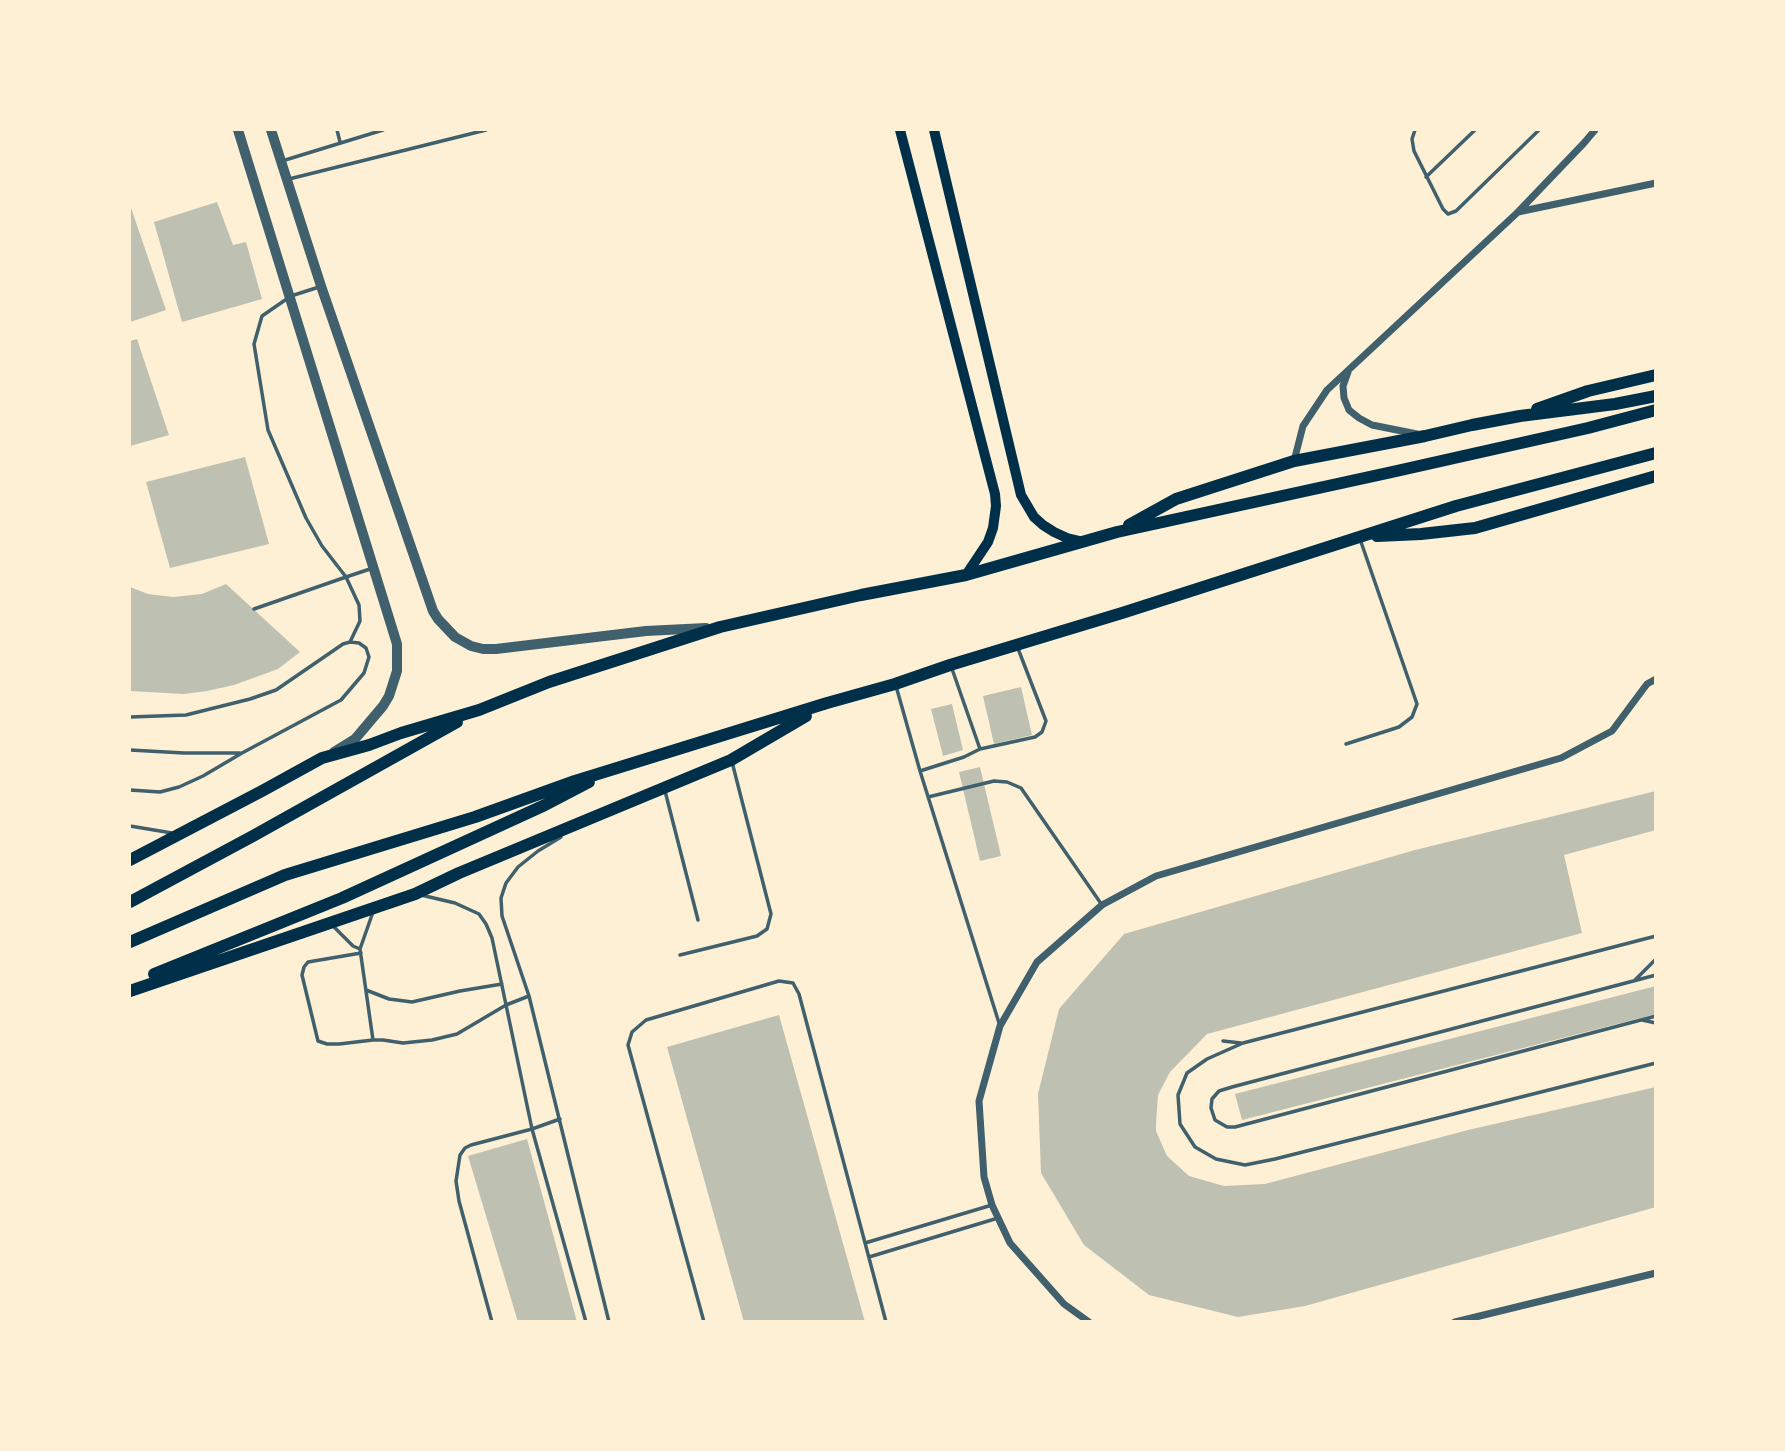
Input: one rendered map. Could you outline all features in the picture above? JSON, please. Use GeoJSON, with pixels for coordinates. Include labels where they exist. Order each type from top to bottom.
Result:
{"type":"FeatureCollection","features":[{"type":"Feature","properties":{"kind":"highway"},"geometry":{"type":"LineString","coordinates":[[1520,416],[1588,391],[1656,375]]}},
{"type":"Feature","properties":{"kind":"highway"},"geometry":{"type":"LineString","coordinates":[[1116,532],[1176,499],[1294,461],[1520,416],[1603,406],[1656,396]]}},
{"type":"Feature","properties":{"kind":"highway"},"geometry":{"type":"LineString","coordinates":[[130,860],[322,758],[479,710],[550,682],[720,627],[965,575],[1116,532],[1588,428],[1656,410]]}},
{"type":"Feature","properties":{"kind":"highway"},"geometry":{"type":"LineString","coordinates":[[130,942],[285,875],[475,817],[546,791],[1122,613],[1456,506],[1656,453]]}},
{"type":"Feature","properties":{"kind":"highway"},"geometry":{"type":"LineString","coordinates":[[1360,537],[1475,528],[1656,476]]}},
{"type":"Feature","properties":{"kind":"highway"},"geometry":{"type":"LineString","coordinates":[[130,991],[415,894],[459,873],[731,760],[827,703]]}},
{"type":"Feature","properties":{"kind":"highway"},"geometry":{"type":"LineString","coordinates":[[130,902],[479,710]]}},
{"type":"Feature","properties":{"kind":"highway"},"geometry":{"type":"LineString","coordinates":[[130,985],[342,898],[545,805],[604,773]]}},
{"type":"Feature","properties":{"kind":"main road"},"geometry":{"type":"LineString","coordinates":[[900,130],[995,494],[993,528],[988,541],[965,575]]}},
{"type":"Feature","properties":{"kind":"main road"},"geometry":{"type":"LineString","coordinates":[[934,130],[1021,495],[1043,525],[1054,533],[1084,542]]}},
{"type":"Feature","properties":{"kind":"street"},"geometry":{"type":"LineString","coordinates":[[239,130],[397,644],[397,671],[383,706],[355,739],[322,758]]}},
{"type":"Feature","properties":{"kind":"street"},"geometry":{"type":"LineString","coordinates":[[271,130],[321,286],[433,611],[455,637],[471,646],[496,649],[646,631],[720,627]]}},
{"type":"Feature","properties":{"kind":"street"},"geometry":{"type":"LineString","coordinates":[[1294,461],[1303,426],[1327,390],[1518,212],[1595,130]]}},
{"type":"Feature","properties":{"kind":"street"},"geometry":{"type":"LineString","coordinates":[[1518,212],[1656,183]]}},
{"type":"Feature","properties":{"kind":"street"},"geometry":{"type":"LineString","coordinates":[[1355,364],[1347,374],[1343,387],[1349,410],[1372,425],[1425,436]]}},
{"type":"Feature","properties":{"kind":"street"},"geometry":{"type":"LineString","coordinates":[[1089,1321],[1064,1304],[1010,1243],[992,1205],[984,1177],[979,1101],[1000,1026],[1037,962],[1101,905],[1156,876],[1561,758],[1612,730],[1647,684],[1656,679]]}},
{"type":"Feature","properties":{"kind":"street"},"geometry":{"type":"LineString","coordinates":[[1455,1321],[1656,1273]]}},
{"type":"Feature","properties":{"kind":"lane"},"geometry":{"type":"LineString","coordinates":[[337,130],[340,142]]}},
{"type":"Feature","properties":{"kind":"lane"},"geometry":{"type":"LineString","coordinates":[[282,161],[383,130]]}},
{"type":"Feature","properties":{"kind":"lane"},"geometry":{"type":"LineString","coordinates":[[288,180],[486,130]]}},
{"type":"Feature","properties":{"kind":"lane"},"geometry":{"type":"LineString","coordinates":[[1415,130],[1412,139],[1415,152],[1448,214],[1456,211],[1539,130]]}},
{"type":"Feature","properties":{"kind":"lane"},"geometry":{"type":"LineString","coordinates":[[1426,177],[1475,130]]}},
{"type":"Feature","properties":{"kind":"lane"},"geometry":{"type":"LineString","coordinates":[[321,286],[291,296],[262,316],[254,344],[268,430],[306,518],[322,546],[346,577],[359,605],[360,621],[350,642]]}},
{"type":"Feature","properties":{"kind":"lane"},"geometry":{"type":"LineString","coordinates":[[1346,744],[1399,727],[1412,717],[1417,705],[1360,537]]}},
{"type":"Feature","properties":{"kind":"lane"},"geometry":{"type":"LineString","coordinates":[[254,609],[374,568]]}},
{"type":"Feature","properties":{"kind":"lane"},"geometry":{"type":"LineString","coordinates":[[130,717],[186,715],[250,699],[276,690],[334,649],[350,642],[359,643],[366,648],[369,657],[364,673],[341,701],[179,787],[160,792],[130,790]]}},
{"type":"Feature","properties":{"kind":"lane"},"geometry":{"type":"LineString","coordinates":[[920,771],[980,749],[1035,737],[1042,732],[1046,721],[1017,644]]}},
{"type":"Feature","properties":{"kind":"lane"},"geometry":{"type":"LineString","coordinates":[[950,665],[980,749]]}},
{"type":"Feature","properties":{"kind":"lane"},"geometry":{"type":"LineString","coordinates":[[895,684],[1000,1026]]}},
{"type":"Feature","properties":{"kind":"lane"},"geometry":{"type":"LineString","coordinates":[[130,750],[242,752]]}},
{"type":"Feature","properties":{"kind":"lane"},"geometry":{"type":"LineString","coordinates":[[680,955],[757,936],[767,929],[769,922],[771,914],[731,760]]}},
{"type":"Feature","properties":{"kind":"lane"},"geometry":{"type":"LineString","coordinates":[[928,797],[994,781],[1007,782],[1021,788],[1101,905]]}},
{"type":"Feature","properties":{"kind":"lane"},"geometry":{"type":"LineString","coordinates":[[664,789],[698,920]]}},
{"type":"Feature","properties":{"kind":"lane"},"geometry":{"type":"LineString","coordinates":[[587,821],[518,867],[506,883],[501,898],[502,916],[528,996],[609,1321]]}},
{"type":"Feature","properties":{"kind":"lane"},"geometry":{"type":"LineString","coordinates":[[130,825],[180,834]]}},
{"type":"Feature","properties":{"kind":"lane"},"geometry":{"type":"LineString","coordinates":[[415,894],[455,903],[479,914],[492,938],[532,1129],[586,1321]]}},
{"type":"Feature","properties":{"kind":"lane"},"geometry":{"type":"LineString","coordinates":[[373,1040],[361,951],[374,908]]}},
{"type":"Feature","properties":{"kind":"lane"},"geometry":{"type":"LineString","coordinates":[[331,923],[361,951]]}},
{"type":"Feature","properties":{"kind":"lane"},"geometry":{"type":"LineString","coordinates":[[1656,936],[1243,1043],[1207,1059],[1187,1073],[1178,1095],[1181,1124],[1195,1147],[1216,1159],[1245,1165],[1656,1063]]}},
{"type":"Feature","properties":{"kind":"lane"},"geometry":{"type":"LineString","coordinates":[[361,951],[309,961],[304,967],[302,975],[318,1041],[339,1044],[373,1040],[403,1043],[432,1040],[457,1034],[506,1005],[528,996]]}},
{"type":"Feature","properties":{"kind":"lane"},"geometry":{"type":"LineString","coordinates":[[1634,981],[1656,959]]}},
{"type":"Feature","properties":{"kind":"lane"},"geometry":{"type":"LineString","coordinates":[[1656,975],[1232,1087],[1219,1091],[1212,1099],[1212,1108],[1215,1119],[1227,1127],[1242,1126],[1656,1016]]}},
{"type":"Feature","properties":{"kind":"lane"},"geometry":{"type":"LineString","coordinates":[[704,1321],[628,1045],[632,1032],[646,1020],[779,981],[793,983],[799,994],[886,1321]]}},
{"type":"Feature","properties":{"kind":"lane"},"geometry":{"type":"LineString","coordinates":[[366,990],[389,999],[412,1002],[502,984]]}},
{"type":"Feature","properties":{"kind":"lane"},"geometry":{"type":"LineString","coordinates":[[1640,1020],[1656,1023]]}},
{"type":"Feature","properties":{"kind":"lane"},"geometry":{"type":"LineString","coordinates":[[1223,1041],[1243,1043]]}},
{"type":"Feature","properties":{"kind":"lane"},"geometry":{"type":"LineString","coordinates":[[1183,1067],[1187,1073]]}},
{"type":"Feature","properties":{"kind":"lane"},"geometry":{"type":"LineString","coordinates":[[492,1321],[459,1200],[456,1181],[460,1155],[471,1145],[560,1119]]}},
{"type":"Feature","properties":{"kind":"lane"},"geometry":{"type":"LineString","coordinates":[[865,1242],[992,1205]]}},
{"type":"Feature","properties":{"kind":"lane"},"geometry":{"type":"LineString","coordinates":[[869,1257],[998,1218]]}},
{"type":"Feature","properties":{"kind":"building"},"geometry":{"type":"Polygon","coordinates":[[[217,202],[233,245],[246,242],[262,299],[182,322],[154,222],[217,202]]]}},
{"type":"Feature","properties":{"kind":"building"},"geometry":{"type":"Polygon","coordinates":[[[130,205],[166,310],[130,322],[130,205]]]}},
{"type":"Feature","properties":{"kind":"building"},"geometry":{"type":"Polygon","coordinates":[[[137,339],[169,435],[130,446],[130,341],[137,339]]]}},
{"type":"Feature","properties":{"kind":"building"},"geometry":{"type":"Polygon","coordinates":[[[245,457],[269,544],[170,568],[146,482],[245,457]]]}},
{"type":"Feature","properties":{"kind":"building"},"geometry":{"type":"Polygon","coordinates":[[[226,584],[300,652],[278,669],[234,685],[184,694],[130,691],[130,587],[148,594],[173,597],[202,594],[226,584]]]}},
{"type":"Feature","properties":{"kind":"building"},"geometry":{"type":"Polygon","coordinates":[[[1021,687],[1032,735],[994,744],[983,696],[1021,687]]]}},
{"type":"Feature","properties":{"kind":"building"},"geometry":{"type":"Polygon","coordinates":[[[952,704],[963,750],[943,756],[931,709],[952,704]]]}},
{"type":"Feature","properties":{"kind":"building"},"geometry":{"type":"Polygon","coordinates":[[[980,767],[1001,856],[980,861],[959,772],[980,767]]]}},
{"type":"Feature","properties":{"kind":"building"},"geometry":{"type":"Polygon","coordinates":[[[1656,791],[1656,830],[1564,855],[1582,933],[1207,1034],[1170,1072],[1158,1095],[1156,1131],[1167,1156],[1189,1176],[1224,1186],[1265,1184],[1468,1130],[1656,1087],[1656,1207],[1305,1306],[1238,1317],[1149,1295],[1084,1245],[1041,1173],[1038,1094],[1059,1009],[1124,934],[1415,850],[1656,791]]]}},
{"type":"Feature","properties":{"kind":"building"},"geometry":{"type":"Polygon","coordinates":[[[1656,986],[1656,1014],[1242,1120],[1235,1094],[1656,986]]]}},
{"type":"Feature","properties":{"kind":"building"},"geometry":{"type":"Polygon","coordinates":[[[779,1015],[865,1322],[744,1322],[667,1047],[779,1015]]]}},
{"type":"Feature","properties":{"kind":"building"},"geometry":{"type":"Polygon","coordinates":[[[527,1139],[577,1322],[518,1322],[468,1156],[527,1139]]]}}]}
